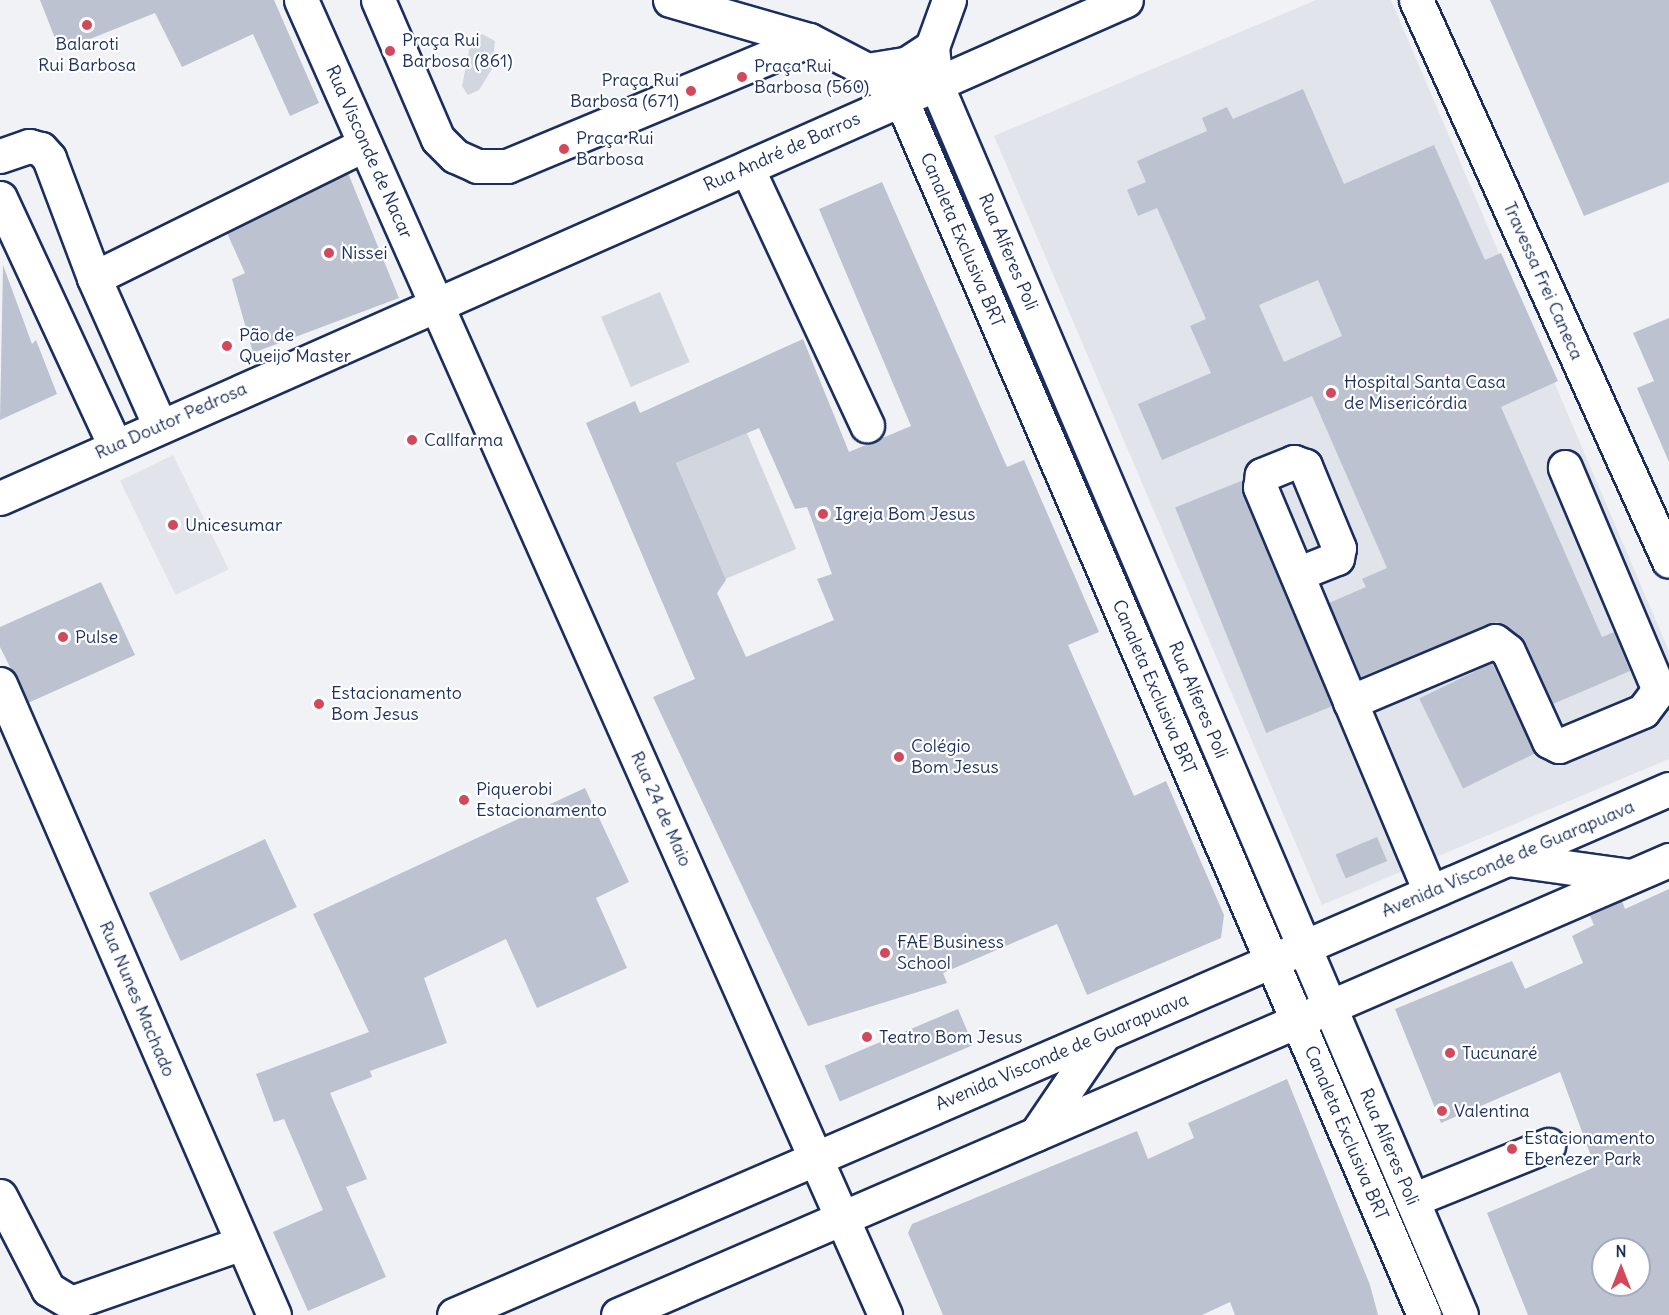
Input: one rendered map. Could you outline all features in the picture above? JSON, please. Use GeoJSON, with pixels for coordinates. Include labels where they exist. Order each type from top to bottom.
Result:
{"type":"FeatureCollection","features":[{"type":"Feature","properties":{"kind":"street","name":"Rua Visconde de Nacar"},"geometry":{"type":"LineString","coordinates":[[301,0],[436,304]]}},
{"type":"Feature","properties":{"kind":"street"},"geometry":{"type":"LineString","coordinates":[[378,0],[438,139],[455,156],[477,166],[507,166],[809,40]]}},
{"type":"Feature","properties":{"kind":"street","name":"Canaleta Exclusiva BRT"},"geometry":{"type":"LineString","coordinates":[[670,0],[809,40],[867,70],[901,99],[1424,1315]]}},
{"type":"Feature","properties":{"kind":"street"},"geometry":{"type":"LineString","coordinates":[[867,70],[906,64],[932,47],[949,0]]}},
{"type":"Feature","properties":{"kind":"street","name":"Rua André de Barros"},"geometry":{"type":"LineString","coordinates":[[436,304],[1126,0]]}},
{"type":"Feature","properties":{"kind":"street","name":"Travessa Frei Caneca"},"geometry":{"type":"LineString","coordinates":[[1416,0],[1669,561]]}},
{"type":"Feature","properties":{"kind":"street","name":"Rua Alferes Poli"},"geometry":{"type":"LineString","coordinates":[[932,47],[936,84],[1461,1315]]}},
{"type":"Feature","properties":{"kind":"street"},"geometry":{"type":"LineString","coordinates":[[94,278],[365,144]]}},
{"type":"Feature","properties":{"kind":"street"},"geometry":{"type":"LineString","coordinates":[[0,156],[29,146],[41,148],[48,158],[94,278],[160,426]]}},
{"type":"Feature","properties":{"kind":"street"},"geometry":{"type":"LineString","coordinates":[[747,168],[867,425]]}},
{"type":"Feature","properties":{"kind":"street"},"geometry":{"type":"LineString","coordinates":[[0,198],[115,446]]}},
{"type":"Feature","properties":{"kind":"street","name":"Rua Doutor Pedrosa"},"geometry":{"type":"LineString","coordinates":[[1,496],[436,304]]}},
{"type":"Feature","properties":{"kind":"street","name":"Rua 24 de Maio"},"geometry":{"type":"LineString","coordinates":[[436,304],[885,1315]]}},
{"type":"Feature","properties":{"kind":"street"},"geometry":{"type":"LineString","coordinates":[[1350,702],[1495,641],[1508,651],[1549,741],[1559,746],[1643,711],[1659,690],[1565,467]]}},
{"type":"Feature","properties":{"kind":"street"},"geometry":{"type":"LineString","coordinates":[[1297,574],[1430,892]]}},
{"type":"Feature","properties":{"kind":"street","name":"Rua Nunes Machado"},"geometry":{"type":"LineString","coordinates":[[0,684],[273,1315]]}},
{"type":"Feature","properties":{"kind":"street","name":"Avenida Visconde de Guarapuava"},"geometry":{"type":"LineString","coordinates":[[454,1315],[1669,789]]}},
{"type":"Feature","properties":{"kind":"street"},"geometry":{"type":"LineString","coordinates":[[1508,859],[1631,876]]}},
{"type":"Feature","properties":{"kind":"street"},"geometry":{"type":"LineString","coordinates":[[618,1315],[1669,860]]}},
{"type":"Feature","properties":{"kind":"street"},"geometry":{"type":"LineString","coordinates":[[1036,1134],[1104,1034]]}},
{"type":"Feature","properties":{"kind":"street"},"geometry":{"type":"LineString","coordinates":[[1412,1200],[1548,1145]]}},
{"type":"Feature","properties":{"kind":"street"},"geometry":{"type":"LineString","coordinates":[[0,1196],[48,1289],[71,1303],[242,1243]]}},
{"type":"Feature","properties":{"kind":"shaded area","name":"Hospital Santa Casa de Misericórdia"},"geometry":{"type":"Polygon","coordinates":[[[1316,0],[1391,0],[1669,651],[1669,759],[1322,905],[994,136],[1316,0]]]}},
{"type":"Feature","properties":{"kind":"shaded area"},"geometry":{"type":"Polygon","coordinates":[[[482,34],[495,41],[492,69],[479,90],[468,95],[462,86],[471,41],[482,34]]]}},
{"type":"Feature","properties":{"kind":"shaded area"},"geometry":{"type":"Polygon","coordinates":[[[660,292],[690,362],[631,387],[601,317],[660,292]]]}},
{"type":"Feature","properties":{"kind":"shaded area"},"geometry":{"type":"Polygon","coordinates":[[[747,433],[796,549],[725,579],[676,463],[747,433]]]}},
{"type":"Feature","properties":{"kind":"shaded area","name":"Unicesumar"},"geometry":{"type":"Polygon","coordinates":[[[173,455],[229,569],[176,595],[120,481],[173,455]]]}},
{"type":"Feature","properties":{"kind":"building"},"geometry":{"type":"Polygon","coordinates":[[[40,0],[274,0],[319,103],[290,116],[253,34],[182,67],[155,13],[60,51],[40,0]]]}},
{"type":"Feature","properties":{"kind":"building"},"geometry":{"type":"Polygon","coordinates":[[[1490,0],[1669,0],[1669,182],[1584,216],[1490,0]]]}},
{"type":"Feature","properties":{"kind":"building"},"geometry":{"type":"Polygon","coordinates":[[[1303,89],[1344,184],[1434,145],[1485,260],[1501,253],[1558,381],[1501,407],[1602,637],[1614,632],[1630,671],[1553,704],[1525,643],[1497,622],[1360,677],[1329,603],[1366,587],[1362,579],[1387,568],[1312,396],[1162,460],[1138,404],[1211,373],[1190,326],[1206,319],[1157,208],[1138,216],[1127,190],[1146,182],[1137,161],[1207,131],[1202,118],[1227,107],[1233,119],[1303,89]],[[1318,280],[1259,305],[1284,362],[1342,336],[1318,280]]]}},
{"type":"Feature","properties":{"kind":"building"},"geometry":{"type":"Polygon","coordinates":[[[348,173],[399,298],[253,353],[232,279],[245,273],[227,233],[348,173]]]}},
{"type":"Feature","properties":{"kind":"building","name":"Colégio Bom Jesus"},"geometry":{"type":"Polygon","coordinates":[[[882,182],[1007,467],[1024,460],[1099,632],[1068,645],[1134,796],[1166,781],[1224,915],[1221,938],[1087,995],[1057,924],[943,973],[947,983],[808,1026],[653,697],[695,679],[586,423],[635,401],[640,413],[803,339],[849,452],[911,426],[819,209],[882,182]],[[759,428],[676,463],[726,580],[717,593],[746,657],[834,620],[817,579],[832,574],[807,507],[795,509],[759,428]]]}},
{"type":"Feature","properties":{"kind":"building"},"geometry":{"type":"Polygon","coordinates":[[[3,265],[32,344],[36,340],[57,394],[0,420],[3,265]]]}},
{"type":"Feature","properties":{"kind":"building"},"geometry":{"type":"Polygon","coordinates":[[[1669,318],[1669,462],[1637,388],[1654,381],[1633,333],[1669,318]]]}},
{"type":"Feature","properties":{"kind":"building"},"geometry":{"type":"Polygon","coordinates":[[[1241,481],[1332,706],[1266,733],[1175,508],[1241,481]]]}},
{"type":"Feature","properties":{"kind":"building","name":"Pulse"},"geometry":{"type":"Polygon","coordinates":[[[101,582],[135,655],[28,703],[0,647],[0,627],[101,582]]]}},
{"type":"Feature","properties":{"kind":"building"},"geometry":{"type":"Polygon","coordinates":[[[1492,663],[1536,753],[1463,788],[1419,699],[1492,663]]]}},
{"type":"Feature","properties":{"kind":"building"},"geometry":{"type":"Polygon","coordinates":[[[585,788],[629,882],[596,898],[627,968],[537,1008],[506,939],[424,978],[447,1043],[370,1071],[372,1077],[330,1093],[367,1179],[346,1187],[386,1277],[308,1311],[273,1232],[323,1210],[284,1119],[274,1122],[256,1074],[369,1032],[313,914],[585,788]]]}},
{"type":"Feature","properties":{"kind":"building"},"geometry":{"type":"Polygon","coordinates":[[[1377,837],[1387,861],[1346,879],[1336,855],[1377,837]]]}},
{"type":"Feature","properties":{"kind":"building"},"geometry":{"type":"Polygon","coordinates":[[[265,839],[297,907],[181,961],[149,893],[265,839]]]}},
{"type":"Feature","properties":{"kind":"building"},"geometry":{"type":"Polygon","coordinates":[[[1669,889],[1669,1315],[1528,1315],[1487,1213],[1595,1167],[1560,1072],[1441,1123],[1395,1009],[1512,961],[1525,989],[1583,963],[1572,936],[1594,925],[1590,916],[1622,901],[1625,909],[1669,889]]]}},
{"type":"Feature","properties":{"kind":"building"},"geometry":{"type":"Polygon","coordinates":[[[958,1009],[973,1045],[840,1102],[825,1066],[958,1009]]]}},
{"type":"Feature","properties":{"kind":"building"},"geometry":{"type":"Polygon","coordinates":[[[1287,1079],[1370,1285],[1378,1315],[1235,1315],[1230,1302],[1202,1315],[943,1315],[908,1233],[912,1224],[1137,1131],[1148,1159],[1194,1138],[1188,1123],[1287,1079]]]}},
{"type":"Feature","properties":{"kind":"place","name":"Balaroti Rui Barbosa"},"geometry":{"type":"Point","coordinates":[87,25]}},
{"type":"Feature","properties":{"kind":"place","name":"Praça Rui Barbosa (861)"},"geometry":{"type":"Point","coordinates":[390,51]}},
{"type":"Feature","properties":{"kind":"place","name":"Praça Rui Barbosa (560)"},"geometry":{"type":"Point","coordinates":[742,77]}},
{"type":"Feature","properties":{"kind":"place","name":"Praça Rui Barbosa (671)"},"geometry":{"type":"Point","coordinates":[691,91]}},
{"type":"Feature","properties":{"kind":"place","name":"Praça Rui Barbosa"},"geometry":{"type":"Point","coordinates":[564,149]}},
{"type":"Feature","properties":{"kind":"place","name":"Nissei"},"geometry":{"type":"Point","coordinates":[329,253]}},
{"type":"Feature","properties":{"kind":"place","name":"Pão de Queijo Master"},"geometry":{"type":"Point","coordinates":[227,346]}},
{"type":"Feature","properties":{"kind":"place","name":"Hospital Santa Casa de Misericórdia"},"geometry":{"type":"Point","coordinates":[1331,393]}},
{"type":"Feature","properties":{"kind":"place","name":"Callfarma"},"geometry":{"type":"Point","coordinates":[412,440]}},
{"type":"Feature","properties":{"kind":"place","name":"Igreja Bom Jesus"},"geometry":{"type":"Point","coordinates":[823,514]}},
{"type":"Feature","properties":{"kind":"place","name":"Unicesumar"},"geometry":{"type":"Point","coordinates":[173,525]}},
{"type":"Feature","properties":{"kind":"place","name":"Pulse"},"geometry":{"type":"Point","coordinates":[63,637]}},
{"type":"Feature","properties":{"kind":"place","name":"Estacionamento Bom Jesus"},"geometry":{"type":"Point","coordinates":[319,704]}},
{"type":"Feature","properties":{"kind":"place","name":"Colégio Bom Jesus"},"geometry":{"type":"Point","coordinates":[899,757]}},
{"type":"Feature","properties":{"kind":"place","name":"Piquerobi Estacionamento"},"geometry":{"type":"Point","coordinates":[464,800]}},
{"type":"Feature","properties":{"kind":"place","name":"FAE Business School"},"geometry":{"type":"Point","coordinates":[885,953]}},
{"type":"Feature","properties":{"kind":"place","name":"Teatro Bom Jesus"},"geometry":{"type":"Point","coordinates":[867,1037]}},
{"type":"Feature","properties":{"kind":"place","name":"Tucunaré"},"geometry":{"type":"Point","coordinates":[1450,1053]}},
{"type":"Feature","properties":{"kind":"place","name":"Valentina"},"geometry":{"type":"Point","coordinates":[1442,1111]}},
{"type":"Feature","properties":{"kind":"place","name":"Estacionamento Ebenezer Park"},"geometry":{"type":"Point","coordinates":[1512,1149]}}]}
